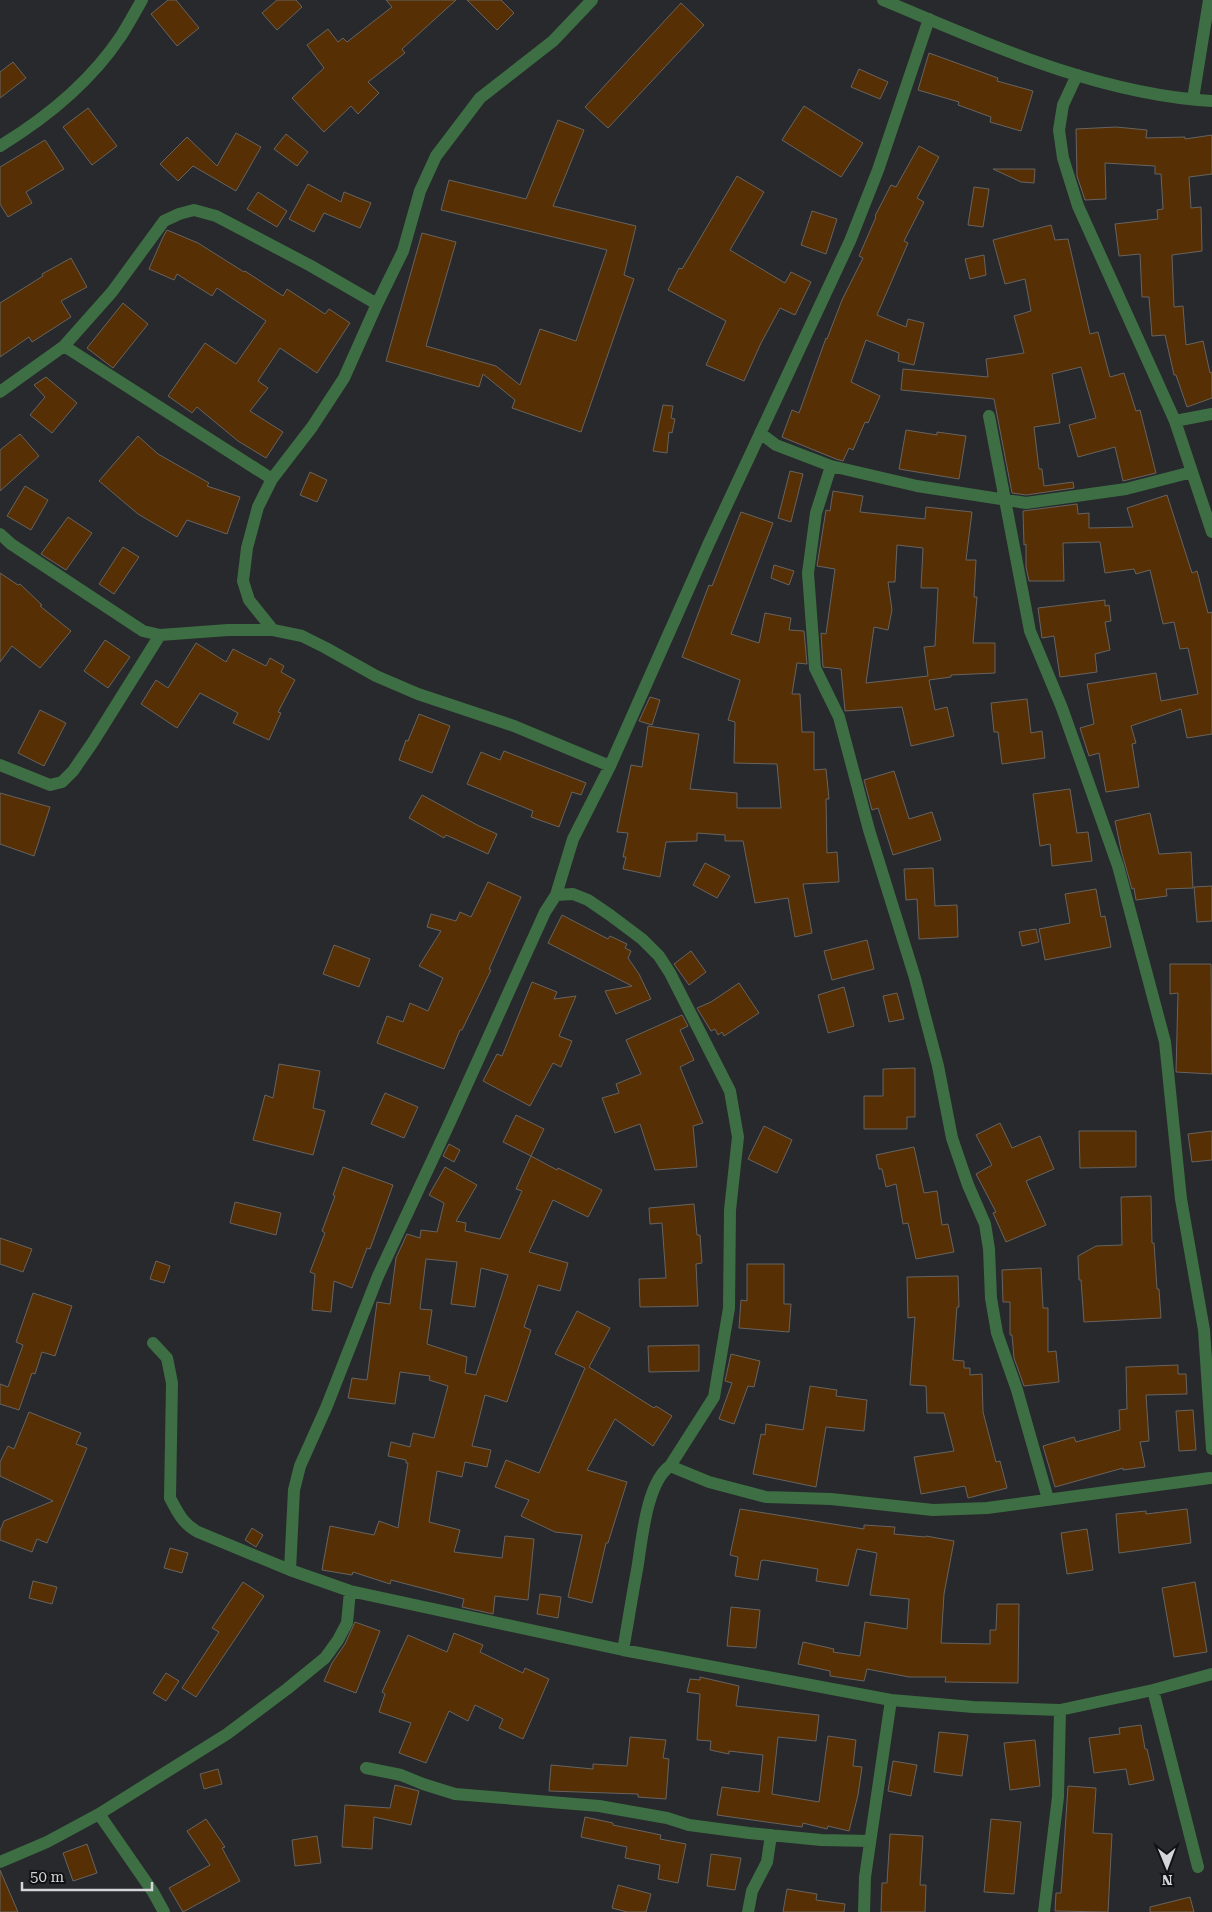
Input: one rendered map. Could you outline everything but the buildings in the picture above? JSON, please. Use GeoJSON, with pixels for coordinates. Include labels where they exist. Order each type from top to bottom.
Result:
{"type":"FeatureCollection","features":[{"type":"Feature","properties":{"kind":"street"},"geometry":{"type":"LineString","coordinates":[[0,146],[59,105],[92,72],[120,37],[142,0]]}},
{"type":"Feature","properties":{"kind":"street"},"geometry":{"type":"LineString","coordinates":[[273,630],[249,600],[243,581],[247,548],[258,507],[272,478],[312,427],[344,378],[403,251],[420,191],[436,156],[480,98],[553,41],[592,0]]}},
{"type":"Feature","properties":{"kind":"street"},"geometry":{"type":"LineString","coordinates":[[883,0],[998,47],[1077,75],[1127,89],[1193,100],[1212,101]]}},
{"type":"Feature","properties":{"kind":"street"},"geometry":{"type":"LineString","coordinates":[[1193,100],[1209,0]]}},
{"type":"Feature","properties":{"kind":"street"},"geometry":{"type":"LineString","coordinates":[[290,1570],[294,1490],[300,1466],[326,1408],[378,1276],[545,912],[556,895],[564,863],[573,839],[610,766],[709,543],[850,241],[878,170],[929,19]]}},
{"type":"Feature","properties":{"kind":"street"},"geometry":{"type":"LineString","coordinates":[[1077,75],[1063,105],[1060,122],[1059,130],[1063,158],[1078,206],[1175,421],[1212,532]]}},
{"type":"Feature","properties":{"kind":"street"},"geometry":{"type":"LineString","coordinates":[[0,392],[64,346],[112,292],[164,221],[194,210],[216,216],[311,266],[377,304]]}},
{"type":"Feature","properties":{"kind":"street"},"geometry":{"type":"LineString","coordinates":[[64,346],[272,478]]}},
{"type":"Feature","properties":{"kind":"street"},"geometry":{"type":"LineString","coordinates":[[1175,421],[1212,414]]}},
{"type":"Feature","properties":{"kind":"street"},"geometry":{"type":"LineString","coordinates":[[989,416],[1030,631],[1062,708],[1118,866],[1165,1042],[1180,1199],[1204,1330],[1212,1449]]}},
{"type":"Feature","properties":{"kind":"street"},"geometry":{"type":"LineString","coordinates":[[760,434],[831,466],[917,486],[1004,498],[1026,503],[1117,490],[1192,472]]}},
{"type":"Feature","properties":{"kind":"street"},"geometry":{"type":"LineString","coordinates":[[831,466],[816,513],[808,573],[815,668],[839,717],[869,830],[938,1066],[952,1138],[968,1185],[985,1224],[989,1250],[991,1298],[996,1332],[1017,1390],[1048,1498]]}},
{"type":"Feature","properties":{"kind":"street"},"geometry":{"type":"LineString","coordinates":[[0,534],[11,544],[143,631],[160,635],[228,630],[273,630],[302,636],[376,676],[418,694],[514,726],[610,766]]}},
{"type":"Feature","properties":{"kind":"street"},"geometry":{"type":"LineString","coordinates":[[0,765],[50,785],[62,782],[73,771],[93,742],[160,635]]}},
{"type":"Feature","properties":{"kind":"street"},"geometry":{"type":"LineString","coordinates":[[564,863],[573,894]]}},
{"type":"Feature","properties":{"kind":"street"},"geometry":{"type":"LineString","coordinates":[[556,895],[573,894],[588,900],[642,940],[659,956],[670,973],[730,1090],[738,1137],[730,1210],[729,1308],[714,1397],[670,1466],[664,1470],[652,1494],[644,1525],[623,1650]]}},
{"type":"Feature","properties":{"kind":"street"},"geometry":{"type":"LineString","coordinates":[[153,1343],[167,1358],[172,1383],[170,1498],[186,1525],[198,1532],[290,1570],[350,1591],[623,1650],[891,1700],[1060,1710],[1153,1690],[1212,1674]]}},
{"type":"Feature","properties":{"kind":"street"},"geometry":{"type":"LineString","coordinates":[[670,1466],[709,1482],[766,1497],[831,1499],[933,1510],[987,1508],[1048,1498],[1211,1478]]}},
{"type":"Feature","properties":{"kind":"street"},"geometry":{"type":"LineString","coordinates":[[0,1862],[47,1842],[99,1814],[227,1734],[324,1658],[338,1640],[347,1623],[350,1591]]}},
{"type":"Feature","properties":{"kind":"street"},"geometry":{"type":"LineString","coordinates":[[1153,1690],[1198,1867]]}},
{"type":"Feature","properties":{"kind":"street"},"geometry":{"type":"LineString","coordinates":[[864,1912],[864,1876],[891,1700]]}},
{"type":"Feature","properties":{"kind":"street"},"geometry":{"type":"LineString","coordinates":[[1044,1912],[1058,1797],[1060,1710]]}},
{"type":"Feature","properties":{"kind":"street"},"geometry":{"type":"LineString","coordinates":[[366,1768],[401,1775],[455,1794],[599,1806],[668,1818],[688,1825],[771,1835],[821,1840],[870,1841]]}},
{"type":"Feature","properties":{"kind":"street"},"geometry":{"type":"LineString","coordinates":[[99,1814],[153,1892],[164,1912]]}},
{"type":"Feature","properties":{"kind":"street"},"geometry":{"type":"LineString","coordinates":[[748,1912],[752,1891],[767,1862],[771,1835]]}}]}
